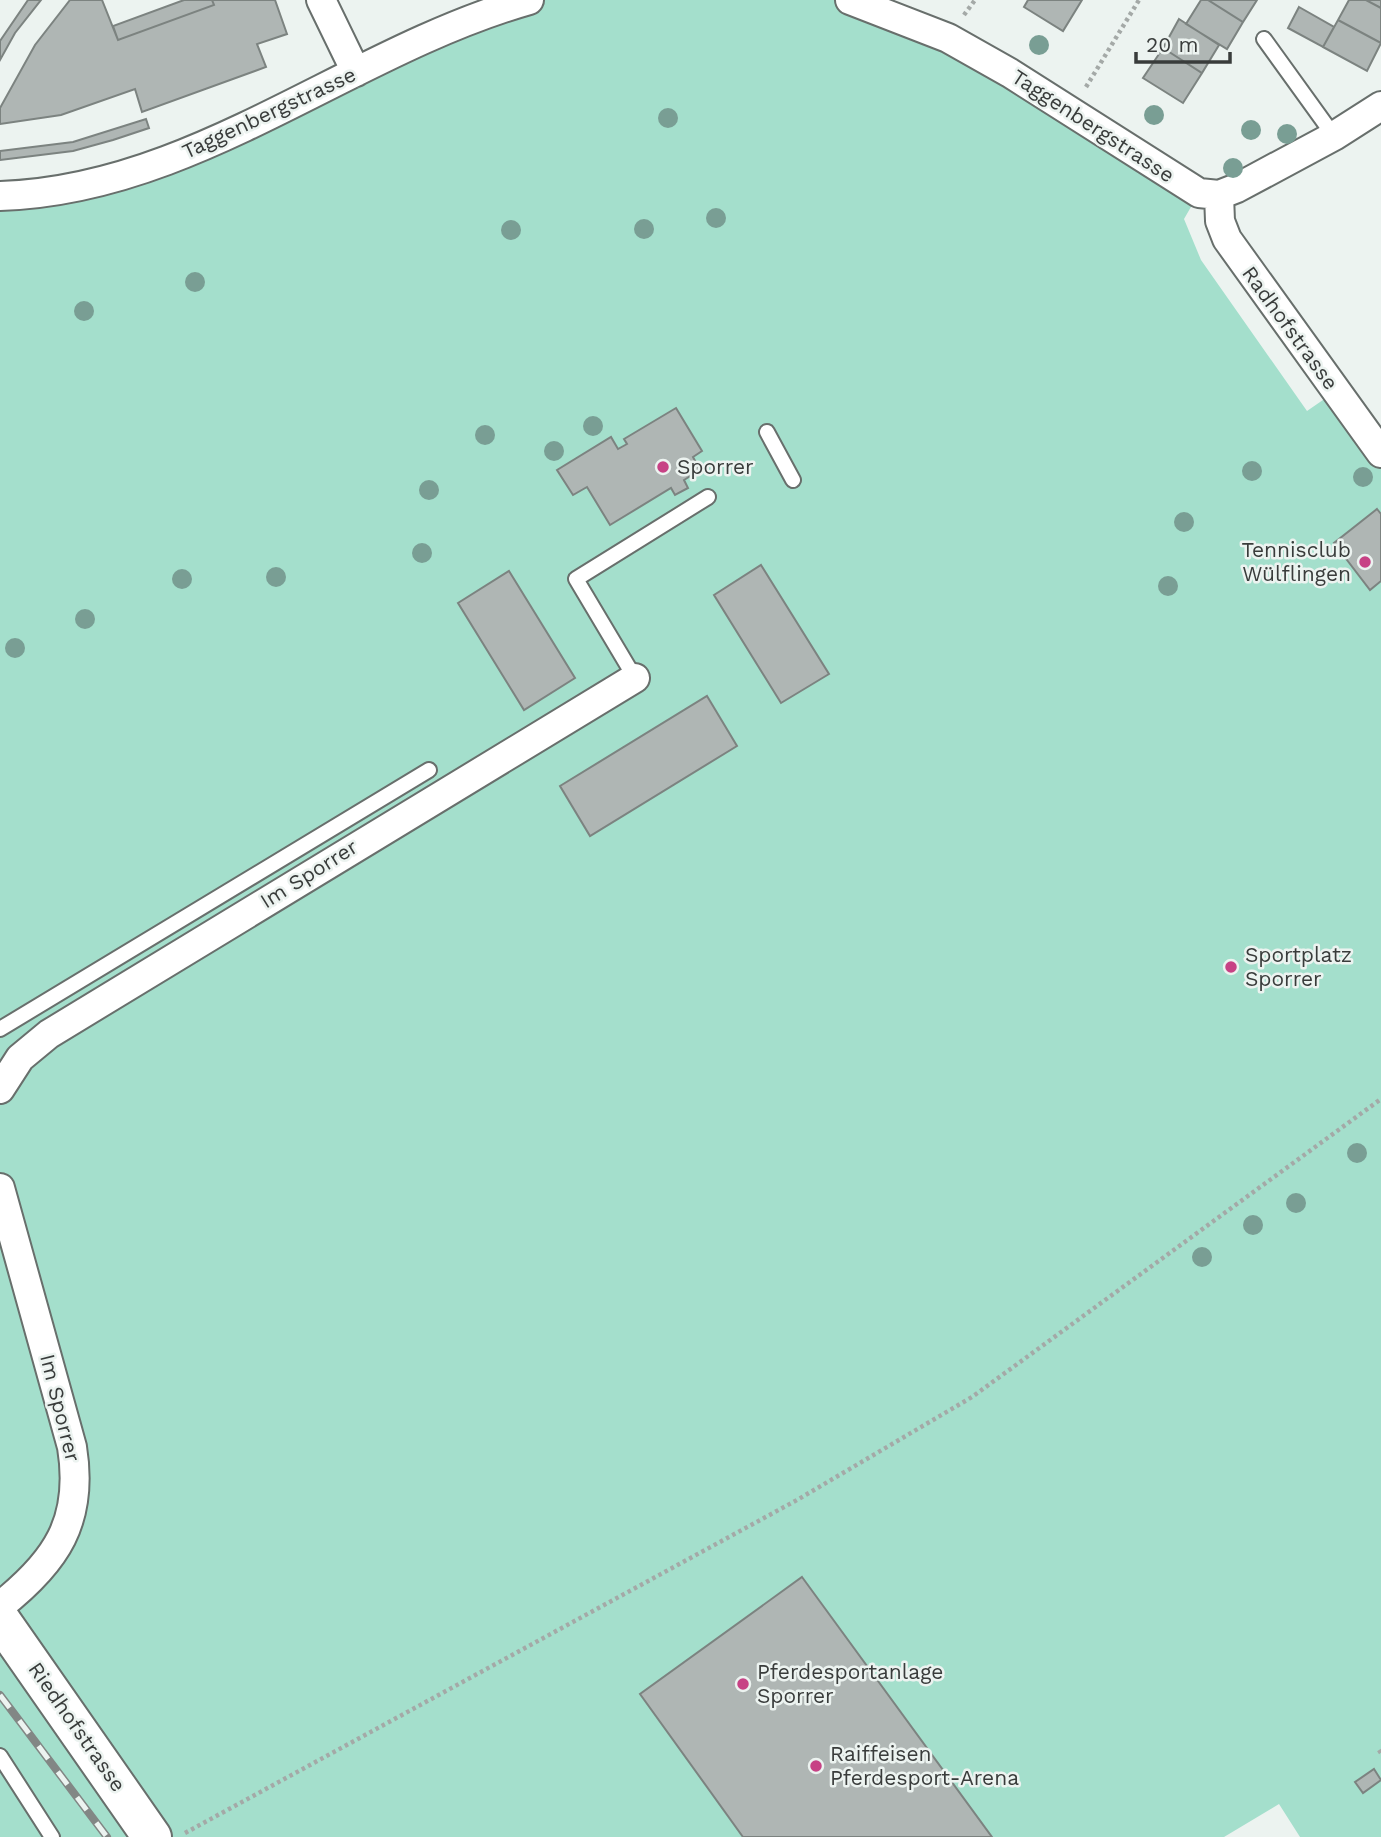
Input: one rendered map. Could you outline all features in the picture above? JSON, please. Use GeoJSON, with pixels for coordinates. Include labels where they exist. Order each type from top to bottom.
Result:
{"type":"FeatureCollection","features":[{"type":"Feature","properties":{"kind":"street"},"geometry":{"type":"LineString","coordinates":[[321,0],[356,72]]}},
{"type":"Feature","properties":{"kind":"street","name":"Taggenbergstrasse"},"geometry":{"type":"LineString","coordinates":[[0,196],[76,188],[148,169],[210,143],[356,72],[496,9],[529,0]]}},
{"type":"Feature","properties":{"kind":"street","name":"Taggenbergstrasse"},"geometry":{"type":"LineString","coordinates":[[850,0],[948,38],[1070,111],[1187,187],[1199,193],[1219,195]]}},
{"type":"Feature","properties":{"kind":"street"},"geometry":{"type":"LineString","coordinates":[[1219,195],[1334,136],[1381,106]]}},
{"type":"Feature","properties":{"kind":"street","name":"Radhofstrasse"},"geometry":{"type":"LineString","coordinates":[[1219,195],[1220,221],[1227,239],[1381,453]]}},
{"type":"Feature","properties":{"kind":"street","name":"Im Sporrer"},"geometry":{"type":"LineString","coordinates":[[0,1089],[20,1058],[49,1034],[635,678]]}},
{"type":"Feature","properties":{"kind":"street","name":"Im Sporrer"},"geometry":{"type":"LineString","coordinates":[[0,1188],[72,1447],[76,1472],[75,1497],[67,1528],[55,1553],[37,1576],[0,1606]]}},
{"type":"Feature","properties":{"kind":"street","name":"Riedhofstrasse"},"geometry":{"type":"LineString","coordinates":[[0,1619],[152,1837]]}},
{"type":"Feature","properties":{"kind":"lane"},"geometry":{"type":"LineString","coordinates":[[1264,39],[1334,136]]}},
{"type":"Feature","properties":{"kind":"lane"},"geometry":{"type":"LineString","coordinates":[[767,432],[793,480]]}},
{"type":"Feature","properties":{"kind":"lane"},"geometry":{"type":"LineString","coordinates":[[635,678],[576,579],[708,497]]}},
{"type":"Feature","properties":{"kind":"lane"},"geometry":{"type":"LineString","coordinates":[[0,1029],[429,770]]}},
{"type":"Feature","properties":{"kind":"lane"},"geometry":{"type":"LineString","coordinates":[[0,1756],[52,1837]]}},
{"type":"Feature","properties":{"kind":"path"},"geometry":{"type":"LineString","coordinates":[[1070,111],[1139,0]]}},
{"type":"Feature","properties":{"kind":"path"},"geometry":{"type":"LineString","coordinates":[[178,1837],[797,1500],[972,1397],[1381,1099]]}},
{"type":"Feature","properties":{"kind":"green space"},"geometry":{"type":"Polygon","coordinates":[[[529,0],[850,0],[948,38],[1199,193],[1184,219],[1201,260],[1307,411],[1336,391],[1381,453],[1381,1837],[1300,1837],[1279,1804],[1224,1837],[0,1837],[0,196],[77,188],[529,0]]]}},
{"type":"Feature","properties":{"kind":"building"},"geometry":{"type":"Polygon","coordinates":[[[28,0],[41,0],[15,33],[0,60],[0,41],[28,0]]]}},
{"type":"Feature","properties":{"kind":"building"},"geometry":{"type":"Polygon","coordinates":[[[70,0],[102,0],[118,40],[214,5],[212,0],[275,0],[287,34],[257,44],[266,67],[142,112],[135,89],[61,115],[0,124],[0,108],[35,45],[70,0]]]}},
{"type":"Feature","properties":{"kind":"building"},"geometry":{"type":"Polygon","coordinates":[[[184,0],[212,0],[214,5],[118,40],[113,26],[184,0]]]}},
{"type":"Feature","properties":{"kind":"building"},"geometry":{"type":"Polygon","coordinates":[[[1028,0],[1082,0],[1063,31],[1024,7],[1028,0]]]}},
{"type":"Feature","properties":{"kind":"building"},"geometry":{"type":"Polygon","coordinates":[[[1201,0],[1208,0],[1243,22],[1227,49],[1186,24],[1201,0]]]}},
{"type":"Feature","properties":{"kind":"building"},"geometry":{"type":"Polygon","coordinates":[[[1208,0],[1257,0],[1243,22],[1208,0]]]}},
{"type":"Feature","properties":{"kind":"building"},"geometry":{"type":"Polygon","coordinates":[[[1349,0],[1366,0],[1381,8],[1381,43],[1338,20],[1349,0]]]}},
{"type":"Feature","properties":{"kind":"building"},"geometry":{"type":"Polygon","coordinates":[[[1366,0],[1381,0],[1381,8],[1366,0]]]}},
{"type":"Feature","properties":{"kind":"building"},"geometry":{"type":"Polygon","coordinates":[[[1299,7],[1334,27],[1323,47],[1288,28],[1299,7]]]}},
{"type":"Feature","properties":{"kind":"building"},"geometry":{"type":"Polygon","coordinates":[[[1179,19],[1219,45],[1202,73],[1163,48],[1179,19]]]}},
{"type":"Feature","properties":{"kind":"building"},"geometry":{"type":"Polygon","coordinates":[[[1338,20],[1381,43],[1367,71],[1323,47],[1338,20]]]}},
{"type":"Feature","properties":{"kind":"building"},"geometry":{"type":"Polygon","coordinates":[[[1163,48],[1202,73],[1183,103],[1143,78],[1163,48]]]}},
{"type":"Feature","properties":{"kind":"building"},"geometry":{"type":"Polygon","coordinates":[[[146,119],[149,128],[113,140],[73,151],[0,160],[0,151],[73,142],[146,119]]]}},
{"type":"Feature","properties":{"kind":"building"},"geometry":{"type":"Polygon","coordinates":[[[676,408],[702,451],[693,457],[700,470],[684,480],[688,488],[675,495],[671,488],[610,525],[587,487],[573,495],[557,470],[611,437],[618,449],[627,444],[624,439],[676,408]]]}},
{"type":"Feature","properties":{"kind":"building","name":"Tennisclub Wülflingen"},"geometry":{"type":"Polygon","coordinates":[[[1377,509],[1381,514],[1381,581],[1370,590],[1334,543],[1377,509]]]}},
{"type":"Feature","properties":{"kind":"building"},"geometry":{"type":"Polygon","coordinates":[[[761,565],[829,674],[781,703],[714,595],[761,565]]]}},
{"type":"Feature","properties":{"kind":"building"},"geometry":{"type":"Polygon","coordinates":[[[509,571],[575,678],[524,710],[458,603],[509,571]]]}},
{"type":"Feature","properties":{"kind":"building"},"geometry":{"type":"Polygon","coordinates":[[[707,696],[737,746],[590,836],[560,786],[707,696]]]}},
{"type":"Feature","properties":{"kind":"building","name":"Raiffeisen Pferdesport-Arena"},"geometry":{"type":"Polygon","coordinates":[[[802,1577],[992,1837],[743,1837],[640,1694],[802,1577]]]}},
{"type":"Feature","properties":{"kind":"building"},"geometry":{"type":"Polygon","coordinates":[[[1374,1769],[1381,1780],[1363,1793],[1355,1782],[1374,1769]]]}},
{"type":"Feature","properties":{"kind":"railway"},"geometry":{"type":"LineString","coordinates":[[0,1695],[107,1837]]}},
{"type":"Feature","properties":{"kind":"place","name":"Sporrer"},"geometry":{"type":"Point","coordinates":[663,467]}},
{"type":"Feature","properties":{"kind":"place","name":"Tennisclub Wülflingen"},"geometry":{"type":"Point","coordinates":[1365,562]}},
{"type":"Feature","properties":{"kind":"place","name":"Sportplatz Sporrer"},"geometry":{"type":"Point","coordinates":[1231,967]}},
{"type":"Feature","properties":{"kind":"place","name":"Pferdesportanlage Sporrer"},"geometry":{"type":"Point","coordinates":[743,1684]}},
{"type":"Feature","properties":{"kind":"place","name":"Raiffeisen Pferdesport-Arena"},"geometry":{"type":"Point","coordinates":[816,1766]}}]}
